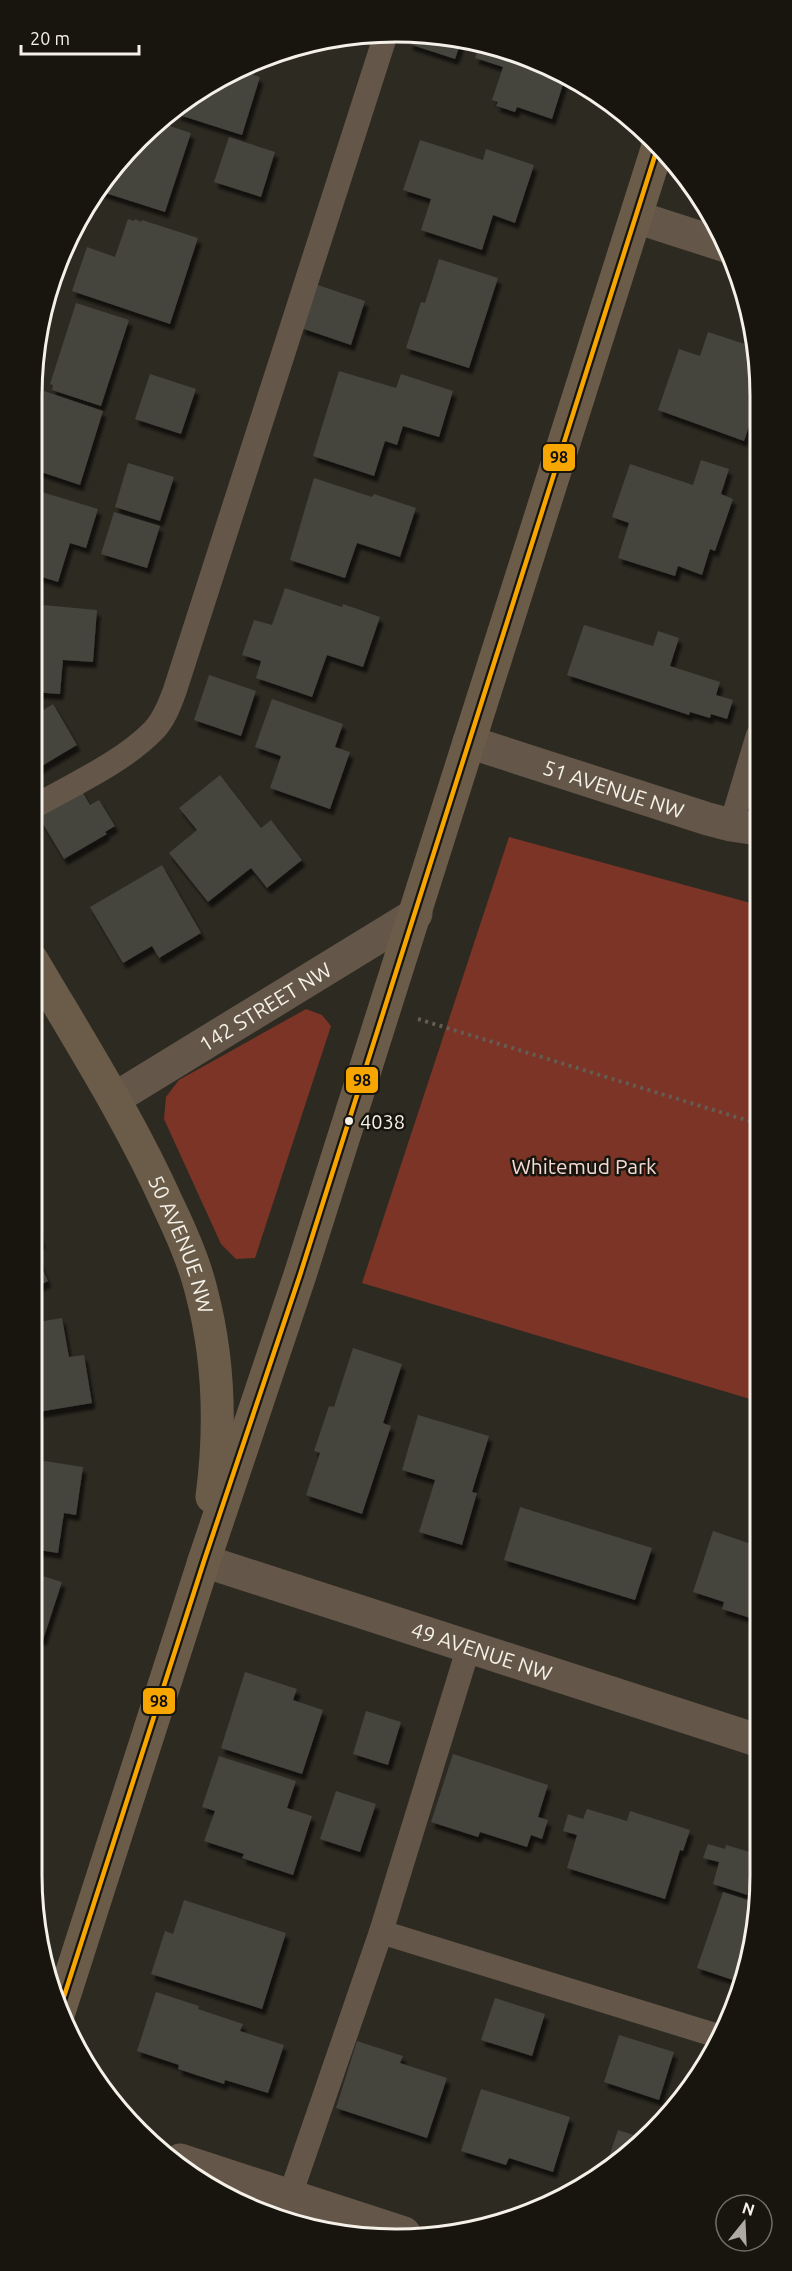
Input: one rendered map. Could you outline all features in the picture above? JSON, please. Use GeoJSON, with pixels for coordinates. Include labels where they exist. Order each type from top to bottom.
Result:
{"type":"FeatureCollection","features":[{"type":"Feature","properties":{"kind":"street"},"geometry":{"type":"LineString","coordinates":[[64,1997],[204,1561],[386,1009],[655,156]]}},
{"type":"Feature","properties":{"kind":"street"},"geometry":{"type":"LineString","coordinates":[[636,217],[714,242]]}},
{"type":"Feature","properties":{"kind":"street","name":"51 AVENUE NW"},"geometry":{"type":"LineString","coordinates":[[469,742],[745,827]]}},
{"type":"Feature","properties":{"kind":"street","name":"142 STREET NW"},"geometry":{"type":"LineString","coordinates":[[114,1099],[416,914]]}},
{"type":"Feature","properties":{"kind":"street","name":"50 AVENUE NW"},"geometry":{"type":"LineString","coordinates":[[42,977],[114,1099],[156,1179],[182,1234],[201,1288],[213,1341],[218,1415],[214,1484],[204,1561]]}},
{"type":"Feature","properties":{"kind":"street","name":"49 AVENUE NW"},"geometry":{"type":"LineString","coordinates":[[204,1561],[750,1738]]}},
{"type":"Feature","properties":{"kind":"street"},"geometry":{"type":"LineString","coordinates":[[196,2167],[286,2206],[384,2228]]}},
{"type":"Feature","properties":{"kind":"lane"},"geometry":{"type":"LineString","coordinates":[[42,802],[132,750],[155,729],[167,710],[179,679],[383,43]]}},
{"type":"Feature","properties":{"kind":"lane"},"geometry":{"type":"LineString","coordinates":[[745,827],[750,792]]}},
{"type":"Feature","properties":{"kind":"lane"},"geometry":{"type":"LineString","coordinates":[[286,2206],[381,1932],[469,1646]]}},
{"type":"Feature","properties":{"kind":"lane"},"geometry":{"type":"LineString","coordinates":[[381,1932],[712,2034]]}},
{"type":"Feature","properties":{"kind":"path"},"geometry":{"type":"LineString","coordinates":[[386,1009],[750,1121]]}},
{"type":"Feature","properties":{"kind":"green space","name":"Whitemud Park"},"geometry":{"type":"Polygon","coordinates":[[[509,837],[750,903],[750,1399],[362,1283],[509,837]]]}},
{"type":"Feature","properties":{"kind":"green space"},"geometry":{"type":"Polygon","coordinates":[[[306,1009],[322,1015],[331,1026],[255,1258],[236,1259],[221,1244],[164,1119],[166,1097],[179,1080],[306,1009]]]}},
{"type":"Feature","properties":{"kind":"building"},"geometry":{"type":"Polygon","coordinates":[[[419,43],[459,48],[455,59],[409,44],[419,43]]]}},
{"type":"Feature","properties":{"kind":"building"},"geometry":{"type":"Polygon","coordinates":[[[477,52],[488,54],[531,69],[563,84],[552,119],[517,107],[515,112],[496,106],[498,102],[492,100],[503,67],[475,58],[477,52]]]}},
{"type":"Feature","properties":{"kind":"building"},"geometry":{"type":"Polygon","coordinates":[[[250,74],[260,77],[242,135],[180,115],[219,89],[250,74]]]}},
{"type":"Feature","properties":{"kind":"building"},"geometry":{"type":"Polygon","coordinates":[[[168,125],[191,133],[165,212],[106,193],[130,163],[168,125]]]}},
{"type":"Feature","properties":{"kind":"building"},"geometry":{"type":"Polygon","coordinates":[[[229,137],[275,152],[261,197],[214,182],[229,137]]]}},
{"type":"Feature","properties":{"kind":"building"},"geometry":{"type":"Polygon","coordinates":[[[420,140],[483,160],[486,149],[534,165],[515,223],[493,215],[482,250],[421,230],[431,199],[403,190],[420,140]]]}},
{"type":"Feature","properties":{"kind":"building"},"geometry":{"type":"Polygon","coordinates":[[[128,219],[141,222],[142,220],[198,238],[170,324],[72,291],[87,247],[115,257],[128,219]]]}},
{"type":"Feature","properties":{"kind":"building"},"geometry":{"type":"Polygon","coordinates":[[[439,259],[498,278],[469,368],[406,348],[421,302],[425,303],[439,259]]]}},
{"type":"Feature","properties":{"kind":"building"},"geometry":{"type":"Polygon","coordinates":[[[315,284],[365,301],[351,345],[301,328],[315,284]]]}},
{"type":"Feature","properties":{"kind":"building"},"geometry":{"type":"Polygon","coordinates":[[[76,303],[129,320],[101,406],[52,390],[53,385],[50,384],[76,303]]]}},
{"type":"Feature","properties":{"kind":"building"},"geometry":{"type":"Polygon","coordinates":[[[708,332],[746,344],[750,423],[744,441],[658,410],[679,349],[700,356],[708,332]]]}},
{"type":"Feature","properties":{"kind":"building"},"geometry":{"type":"Polygon","coordinates":[[[339,371],[396,388],[401,374],[453,391],[439,437],[403,426],[397,445],[385,441],[374,476],[313,456],[339,371]]]}},
{"type":"Feature","properties":{"kind":"building"},"geometry":{"type":"Polygon","coordinates":[[[150,374],[196,389],[181,434],[135,419],[150,374]]]}},
{"type":"Feature","properties":{"kind":"building"},"geometry":{"type":"Polygon","coordinates":[[[44,391],[103,411],[80,485],[42,472],[42,397],[44,391]]]}},
{"type":"Feature","properties":{"kind":"building"},"geometry":{"type":"Polygon","coordinates":[[[701,460],[729,469],[721,494],[733,499],[715,551],[710,549],[702,575],[678,566],[675,576],[618,558],[629,523],[612,517],[630,464],[693,485],[701,460]]]}},
{"type":"Feature","properties":{"kind":"building"},"geometry":{"type":"Polygon","coordinates":[[[128,463],[174,477],[160,521],[115,507],[128,463]]]}},
{"type":"Feature","properties":{"kind":"building"},"geometry":{"type":"Polygon","coordinates":[[[314,478],[372,497],[374,494],[416,508],[400,557],[357,543],[345,578],[290,560],[314,478]]]}},
{"type":"Feature","properties":{"kind":"building"},"geometry":{"type":"Polygon","coordinates":[[[42,492],[98,509],[86,548],[70,543],[58,582],[42,577],[42,492]]]}},
{"type":"Feature","properties":{"kind":"building"},"geometry":{"type":"Polygon","coordinates":[[[114,512],[160,526],[147,568],[101,554],[114,512]]]}},
{"type":"Feature","properties":{"kind":"building"},"geometry":{"type":"Polygon","coordinates":[[[285,588],[380,617],[363,667],[327,655],[312,697],[256,678],[261,661],[242,655],[254,620],[272,625],[285,588]]]}},
{"type":"Feature","properties":{"kind":"building"},"geometry":{"type":"Polygon","coordinates":[[[42,605],[97,610],[93,662],[63,660],[60,694],[42,693],[42,605]]]}},
{"type":"Feature","properties":{"kind":"building"},"geometry":{"type":"Polygon","coordinates":[[[584,625],[653,646],[658,631],[679,638],[670,666],[720,682],[716,695],[733,700],[727,719],[711,714],[710,718],[690,712],[689,715],[567,675],[584,625]]]}},
{"type":"Feature","properties":{"kind":"building"},"geometry":{"type":"Polygon","coordinates":[[[209,675],[256,691],[241,736],[194,720],[209,675]]]}},
{"type":"Feature","properties":{"kind":"building"},"geometry":{"type":"Polygon","coordinates":[[[272,699],[343,724],[335,747],[350,752],[330,809],[270,788],[281,756],[255,747],[272,699]]]}},
{"type":"Feature","properties":{"kind":"building"},"geometry":{"type":"Polygon","coordinates":[[[53,704],[77,745],[42,766],[42,711],[53,704]]]}},
{"type":"Feature","properties":{"kind":"building"},"geometry":{"type":"Polygon","coordinates":[[[220,775],[261,828],[271,820],[302,860],[267,888],[251,868],[208,902],[169,853],[197,830],[179,808],[220,775]]]}},
{"type":"Feature","properties":{"kind":"building"},"geometry":{"type":"Polygon","coordinates":[[[80,788],[90,805],[99,800],[115,826],[105,832],[107,834],[64,859],[42,822],[42,811],[80,788]]]}},
{"type":"Feature","properties":{"kind":"building"},"geometry":{"type":"Polygon","coordinates":[[[162,865],[201,933],[159,958],[152,946],[123,963],[90,907],[162,865]]]}},
{"type":"Feature","properties":{"kind":"building"},"geometry":{"type":"Polygon","coordinates":[[[42,1268],[48,1281],[42,1284],[42,1268]]]}},
{"type":"Feature","properties":{"kind":"building"},"geometry":{"type":"Polygon","coordinates":[[[62,1318],[69,1357],[84,1355],[92,1403],[42,1411],[42,1321],[62,1318]]]}},
{"type":"Feature","properties":{"kind":"building"},"geometry":{"type":"Polygon","coordinates":[[[353,1348],[402,1364],[383,1423],[391,1426],[362,1514],[306,1495],[320,1453],[314,1451],[329,1406],[334,1407],[353,1348]]]}},
{"type":"Feature","properties":{"kind":"building"},"geometry":{"type":"Polygon","coordinates":[[[418,1415],[489,1436],[472,1492],[477,1493],[462,1545],[419,1532],[435,1480],[402,1470],[418,1415]]]}},
{"type":"Feature","properties":{"kind":"building"},"geometry":{"type":"Polygon","coordinates":[[[42,1461],[83,1467],[76,1515],[64,1513],[58,1553],[42,1551],[42,1461]]]}},
{"type":"Feature","properties":{"kind":"building"},"geometry":{"type":"Polygon","coordinates":[[[520,1507],[652,1548],[635,1600],[504,1560],[520,1507]]]}},
{"type":"Feature","properties":{"kind":"building"},"geometry":{"type":"Polygon","coordinates":[[[713,1531],[750,1544],[750,1618],[722,1609],[724,1602],[693,1592],[713,1531]]]}},
{"type":"Feature","properties":{"kind":"building"},"geometry":{"type":"Polygon","coordinates":[[[42,1576],[62,1582],[42,1640],[42,1576]]]}},
{"type":"Feature","properties":{"kind":"building"},"geometry":{"type":"Polygon","coordinates":[[[245,1672],[297,1689],[293,1700],[323,1710],[302,1774],[221,1748],[245,1672]]]}},
{"type":"Feature","properties":{"kind":"building"},"geometry":{"type":"Polygon","coordinates":[[[366,1711],[401,1722],[388,1765],[353,1754],[366,1711]]]}},
{"type":"Feature","properties":{"kind":"building"},"geometry":{"type":"Polygon","coordinates":[[[453,1754],[548,1785],[538,1817],[548,1820],[542,1839],[531,1835],[527,1847],[480,1832],[478,1837],[431,1822],[453,1754]]]}},
{"type":"Feature","properties":{"kind":"building"},"geometry":{"type":"Polygon","coordinates":[[[219,1756],[296,1781],[287,1808],[312,1816],[293,1875],[242,1858],[244,1854],[204,1841],[215,1811],[202,1807],[219,1756]]]}},
{"type":"Feature","properties":{"kind":"building"},"geometry":{"type":"Polygon","coordinates":[[[336,1791],[376,1804],[360,1852],[320,1839],[336,1791]]]}},
{"type":"Feature","properties":{"kind":"building"},"geometry":{"type":"Polygon","coordinates":[[[587,1809],[627,1821],[630,1811],[690,1830],[683,1851],[680,1850],[665,1899],[567,1868],[577,1835],[563,1831],[568,1814],[583,1819],[587,1809]]]}},
{"type":"Feature","properties":{"kind":"building"},"geometry":{"type":"Polygon","coordinates":[[[708,1844],[725,1849],[726,1845],[750,1852],[749,1895],[713,1884],[719,1862],[703,1858],[708,1844]]]}},
{"type":"Feature","properties":{"kind":"building"},"geometry":{"type":"Polygon","coordinates":[[[723,1892],[749,1900],[743,1944],[734,1980],[697,1968],[723,1892]]]}},
{"type":"Feature","properties":{"kind":"building"},"geometry":{"type":"Polygon","coordinates":[[[184,1900],[286,1933],[262,2009],[151,1974],[165,1931],[173,1934],[184,1900]]]}},
{"type":"Feature","properties":{"kind":"building"},"geometry":{"type":"Polygon","coordinates":[[[156,1992],[243,2024],[240,2031],[284,2045],[268,2093],[225,2080],[224,2084],[178,2069],[179,2065],[137,2051],[156,1992]]]}},
{"type":"Feature","properties":{"kind":"building"},"geometry":{"type":"Polygon","coordinates":[[[495,1998],[545,2014],[532,2056],[481,2040],[495,1998]]]}},
{"type":"Feature","properties":{"kind":"building"},"geometry":{"type":"Polygon","coordinates":[[[619,2035],[674,2052],[659,2100],[604,2082],[619,2035]]]}},
{"type":"Feature","properties":{"kind":"building"},"geometry":{"type":"Polygon","coordinates":[[[357,2041],[403,2056],[400,2063],[447,2078],[427,2138],[336,2108],[357,2041]]]}},
{"type":"Feature","properties":{"kind":"building"},"geometry":{"type":"Polygon","coordinates":[[[481,2089],[570,2117],[553,2172],[509,2158],[506,2165],[461,2151],[481,2089]]]}},
{"type":"Feature","properties":{"kind":"building"},"geometry":{"type":"Polygon","coordinates":[[[618,2130],[635,2135],[612,2156],[609,2158],[618,2130]]]}},
{"type":"Feature","properties":{"kind":"transit line","name":"98"},"geometry":{"type":"LineString","coordinates":[[64,1997],[204,1561],[300,1275],[655,156]]}},
{"type":"Feature","properties":{"kind":"place","name":"4038"},"geometry":{"type":"Point","coordinates":[349,1121]}}]}
